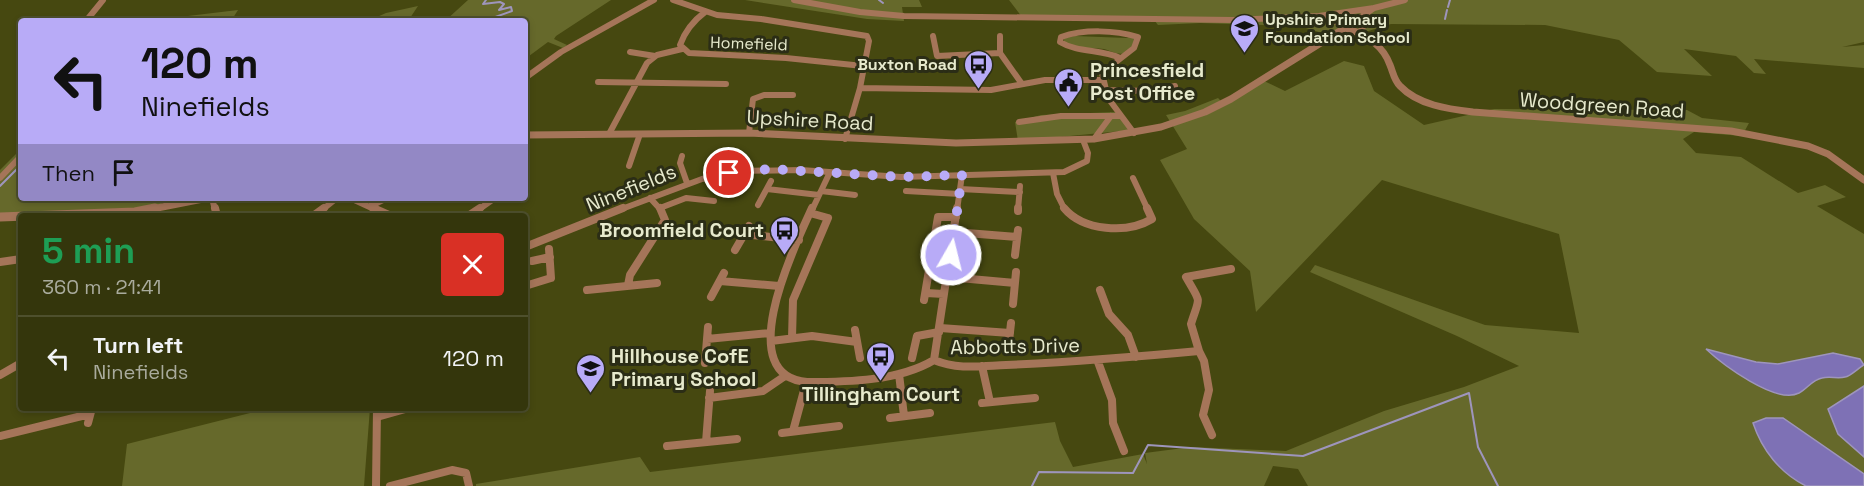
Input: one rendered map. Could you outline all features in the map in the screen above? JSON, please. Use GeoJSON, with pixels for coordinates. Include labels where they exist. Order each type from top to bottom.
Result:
{"type":"FeatureCollection","features":[{"type":"Feature","properties":{"kind":"street"},"geometry":{"type":"LineString","coordinates":[[89,18],[103,0]]}},
{"type":"Feature","properties":{"kind":"street"},"geometry":{"type":"LineString","coordinates":[[528,76],[561,52],[654,0]]}},
{"type":"Feature","properties":{"kind":"street"},"geometry":{"type":"LineString","coordinates":[[673,0],[705,12],[867,36],[869,41],[860,88],[845,138]]}},
{"type":"Feature","properties":{"kind":"street"},"geometry":{"type":"LineString","coordinates":[[794,0],[860,12],[904,16],[1233,20],[1320,15],[1374,8],[1405,0]]}},
{"type":"Feature","properties":{"kind":"street"},"geometry":{"type":"LineString","coordinates":[[1320,15],[1346,27],[1374,8]]}},
{"type":"Feature","properties":{"kind":"street","name":"Homefield"},"geometry":{"type":"LineString","coordinates":[[705,12],[683,35],[680,45],[682,49],[696,55],[748,53],[863,66]]}},
{"type":"Feature","properties":{"kind":"street","name":"Woodgreen Road"},"geometry":{"type":"LineString","coordinates":[[1358,20],[1362,25],[1362,33]]}},
{"type":"Feature","properties":{"kind":"street","name":"Woodgreen Road"},"geometry":{"type":"LineString","coordinates":[[1346,27],[1362,33],[1388,58],[1394,79],[1405,91],[1440,107],[1473,112],[1731,131],[1767,136],[1819,150],[1864,180]]}},
{"type":"Feature","properties":{"kind":"street","name":"Upshire Road"},"geometry":{"type":"LineString","coordinates":[[528,135],[749,133],[956,143],[1094,139],[1134,133],[1205,112],[1231,99],[1346,27]]}},
{"type":"Feature","properties":{"kind":"street"},"geometry":{"type":"LineString","coordinates":[[1120,58],[1105,51],[1068,47],[1060,42],[1061,37],[1080,33],[1138,37],[1137,45],[1120,58],[1107,66],[1102,74],[1105,90],[1120,116],[1134,133]]}},
{"type":"Feature","properties":{"kind":"street"},"geometry":{"type":"LineString","coordinates":[[933,36],[937,56],[1000,52]]}},
{"type":"Feature","properties":{"kind":"street"},"geometry":{"type":"LineString","coordinates":[[999,36],[1000,52],[1022,84]]}},
{"type":"Feature","properties":{"kind":"street"},"geometry":{"type":"LineString","coordinates":[[630,52],[655,56],[682,49]]}},
{"type":"Feature","properties":{"kind":"street"},"geometry":{"type":"LineString","coordinates":[[609,134],[621,107],[648,63],[655,56]]}},
{"type":"Feature","properties":{"kind":"street"},"geometry":{"type":"LineString","coordinates":[[860,88],[991,90],[1059,79],[1102,80]]}},
{"type":"Feature","properties":{"kind":"street"},"geometry":{"type":"LineString","coordinates":[[598,82],[726,84]]}},
{"type":"Feature","properties":{"kind":"street"},"geometry":{"type":"LineString","coordinates":[[1105,90],[1154,91],[1175,86]]}},
{"type":"Feature","properties":{"kind":"street"},"geometry":{"type":"LineString","coordinates":[[749,133],[753,99],[760,95],[793,95]]}},
{"type":"Feature","properties":{"kind":"street"},"geometry":{"type":"LineString","coordinates":[[1019,122],[1061,116],[1120,116]]}},
{"type":"Feature","properties":{"kind":"street"},"geometry":{"type":"LineString","coordinates":[[1094,139],[1112,116]]}},
{"type":"Feature","properties":{"kind":"street"},"geometry":{"type":"LineString","coordinates":[[629,166],[640,134]]}},
{"type":"Feature","properties":{"kind":"street","name":"Ninefields"},"geometry":{"type":"LineString","coordinates":[[528,246],[687,183],[741,171],[770,169],[901,177],[1053,173],[1070,170],[1087,161],[1088,153],[1083,140]]}},
{"type":"Feature","properties":{"kind":"street"},"geometry":{"type":"LineString","coordinates":[[681,156],[680,163],[687,183]]}},
{"type":"Feature","properties":{"kind":"street"},"geometry":{"type":"LineString","coordinates":[[0,178],[18,159]]}},
{"type":"Feature","properties":{"kind":"street"},"geometry":{"type":"LineString","coordinates":[[830,172],[779,286],[771,337],[775,365],[785,376],[806,383],[899,374],[913,371],[934,360],[962,175]]}},
{"type":"Feature","properties":{"kind":"street"},"geometry":{"type":"LineString","coordinates":[[1053,173],[1058,198],[1066,212],[1085,224],[1107,228],[1143,224],[1152,219],[1133,178]]}},
{"type":"Feature","properties":{"kind":"street"},"geometry":{"type":"LineString","coordinates":[[758,205],[771,181]]}},
{"type":"Feature","properties":{"kind":"street"},"geometry":{"type":"LineString","coordinates":[[767,189],[855,195]]}},
{"type":"Feature","properties":{"kind":"street"},"geometry":{"type":"LineString","coordinates":[[906,191],[1020,189],[1018,211]]}},
{"type":"Feature","properties":{"kind":"street"},"geometry":{"type":"LineString","coordinates":[[628,285],[630,275],[665,220],[660,208],[650,198]]}},
{"type":"Feature","properties":{"kind":"street"},"geometry":{"type":"LineString","coordinates":[[660,208],[687,198],[714,201]]}},
{"type":"Feature","properties":{"kind":"street"},"geometry":{"type":"LineString","coordinates":[[139,213],[196,201]]}},
{"type":"Feature","properties":{"kind":"street"},"geometry":{"type":"LineString","coordinates":[[317,213],[333,201]]}},
{"type":"Feature","properties":{"kind":"street"},"geometry":{"type":"LineString","coordinates":[[358,201],[385,213]]}},
{"type":"Feature","properties":{"kind":"street"},"geometry":{"type":"LineString","coordinates":[[371,206],[381,201]]}},
{"type":"Feature","properties":{"kind":"street"},"geometry":{"type":"LineString","coordinates":[[472,213],[490,201]]}},
{"type":"Feature","properties":{"kind":"street"},"geometry":{"type":"LineString","coordinates":[[792,338],[793,300],[828,218],[810,213]]}},
{"type":"Feature","properties":{"kind":"street"},"geometry":{"type":"LineString","coordinates":[[0,217],[18,217]]}},
{"type":"Feature","properties":{"kind":"street"},"geometry":{"type":"LineString","coordinates":[[944,294],[925,297],[938,217],[956,217]]}},
{"type":"Feature","properties":{"kind":"street"},"geometry":{"type":"LineString","coordinates":[[735,250],[749,226]]}},
{"type":"Feature","properties":{"kind":"street"},"geometry":{"type":"LineString","coordinates":[[954,232],[1017,233],[1015,255]]}},
{"type":"Feature","properties":{"kind":"street"},"geometry":{"type":"LineString","coordinates":[[744,234],[799,240]]}},
{"type":"Feature","properties":{"kind":"street"},"geometry":{"type":"LineString","coordinates":[[528,285],[549,280],[552,276],[550,253],[532,261]]}},
{"type":"Feature","properties":{"kind":"street"},"geometry":{"type":"LineString","coordinates":[[0,262],[18,259]]}},
{"type":"Feature","properties":{"kind":"street"},"geometry":{"type":"LineString","coordinates":[[1212,435],[1203,415],[1209,390],[1204,361],[1191,328],[1191,322],[1200,305],[1186,277],[1231,269]]}},
{"type":"Feature","properties":{"kind":"street"},"geometry":{"type":"LineString","coordinates":[[1013,304],[1016,272]]}},
{"type":"Feature","properties":{"kind":"street"},"geometry":{"type":"LineString","coordinates":[[711,297],[724,273]]}},
{"type":"Feature","properties":{"kind":"street"},"geometry":{"type":"LineString","coordinates":[[948,277],[1015,283]]}},
{"type":"Feature","properties":{"kind":"street"},"geometry":{"type":"LineString","coordinates":[[720,281],[779,286]]}},
{"type":"Feature","properties":{"kind":"street"},"geometry":{"type":"LineString","coordinates":[[587,290],[657,283]]}},
{"type":"Feature","properties":{"kind":"street"},"geometry":{"type":"LineString","coordinates":[[1100,290],[1109,314],[1128,334],[1136,357]]}},
{"type":"Feature","properties":{"kind":"street"},"geometry":{"type":"LineString","coordinates":[[1008,350],[1011,322]]}},
{"type":"Feature","properties":{"kind":"street"},"geometry":{"type":"LineString","coordinates":[[705,363],[708,327]]}},
{"type":"Feature","properties":{"kind":"street"},"geometry":{"type":"LineString","coordinates":[[855,330],[860,358]]}},
{"type":"Feature","properties":{"kind":"street"},"geometry":{"type":"LineString","coordinates":[[912,358],[916,336],[939,330],[1010,333]]}},
{"type":"Feature","properties":{"kind":"street"},"geometry":{"type":"LineString","coordinates":[[707,339],[812,336],[857,342]]}},
{"type":"Feature","properties":{"kind":"street","name":"Abbotts Drive"},"geometry":{"type":"LineString","coordinates":[[934,360],[947,367],[982,366],[1098,362],[1199,351]]}},
{"type":"Feature","properties":{"kind":"street","name":"Abbotts Drive"},"geometry":{"type":"LineString","coordinates":[[1098,362],[1112,400],[1113,423],[1124,451]]}},
{"type":"Feature","properties":{"kind":"street"},"geometry":{"type":"LineString","coordinates":[[0,375],[18,365]]}},
{"type":"Feature","properties":{"kind":"street"},"geometry":{"type":"LineString","coordinates":[[982,366],[986,403],[1035,398]]}},
{"type":"Feature","properties":{"kind":"street"},"geometry":{"type":"LineString","coordinates":[[899,374],[904,416]]}},
{"type":"Feature","properties":{"kind":"street"},"geometry":{"type":"LineString","coordinates":[[706,442],[709,395],[763,391],[785,376]]}},
{"type":"Feature","properties":{"kind":"street"},"geometry":{"type":"LineString","coordinates":[[793,431],[806,383]]}},
{"type":"Feature","properties":{"kind":"street"},"geometry":{"type":"LineString","coordinates":[[376,486],[374,465],[377,412]]}},
{"type":"Feature","properties":{"kind":"street"},"geometry":{"type":"LineString","coordinates":[[890,418],[930,413]]}},
{"type":"Feature","properties":{"kind":"street"},"geometry":{"type":"LineString","coordinates":[[0,436],[90,415]]}},
{"type":"Feature","properties":{"kind":"street"},"geometry":{"type":"LineString","coordinates":[[782,433],[839,426]]}},
{"type":"Feature","properties":{"kind":"street"},"geometry":{"type":"LineString","coordinates":[[667,446],[737,439]]}},
{"type":"Feature","properties":{"kind":"street"},"geometry":{"type":"LineString","coordinates":[[390,486],[452,470],[466,473],[469,486]]}},
{"type":"Feature","properties":{"kind":"green space"},"geometry":{"type":"Polygon","coordinates":[[[468,0],[611,0],[556,36],[554,39],[567,45],[563,48],[548,42],[528,57],[528,18],[448,18],[468,0]]]}},
{"type":"Feature","properties":{"kind":"green space"},"geometry":{"type":"Polygon","coordinates":[[[745,0],[919,0],[922,7],[902,7],[904,21],[867,19],[745,0]]]}},
{"type":"Feature","properties":{"kind":"green space"},"geometry":{"type":"Polygon","coordinates":[[[1009,0],[1864,0],[1864,42],[1842,47],[1864,45],[1864,68],[1754,59],[1766,74],[1754,73],[1736,56],[1684,49],[1712,76],[1657,72],[1619,40],[1545,25],[1391,24],[1362,33],[1345,28],[1332,36],[1299,26],[1200,23],[1158,25],[1154,20],[1022,17],[1009,0]]]}},
{"type":"Feature","properties":{"kind":"green space"},"geometry":{"type":"Polygon","coordinates":[[[418,6],[410,18],[375,18],[386,13],[418,6]]]}},
{"type":"Feature","properties":{"kind":"green space"},"geometry":{"type":"Polygon","coordinates":[[[238,10],[233,18],[171,18],[238,10]]]}},
{"type":"Feature","properties":{"kind":"green space"},"geometry":{"type":"Polygon","coordinates":[[[1075,36],[1127,38],[1130,36],[1138,41],[1124,54],[1121,54],[1104,49],[1078,47],[1064,41],[1064,38],[1075,36]]]}},
{"type":"Feature","properties":{"kind":"green space"},"geometry":{"type":"Polygon","coordinates":[[[1344,61],[1364,66],[1374,91],[1424,125],[1494,109],[1687,110],[1702,118],[1749,123],[1742,136],[1694,132],[1683,139],[1696,153],[1741,157],[1798,193],[1825,185],[1846,197],[1817,206],[1864,234],[1864,486],[1308,486],[1298,469],[1273,466],[1264,486],[476,486],[476,484],[640,457],[650,472],[1055,422],[1060,441],[1073,467],[1143,454],[1147,464],[1145,453],[1191,447],[1286,451],[1384,411],[1464,387],[1519,366],[1457,336],[1310,272],[1315,265],[1485,325],[1579,333],[1559,234],[1382,180],[1256,312],[1250,271],[1194,219],[1160,160],[1187,149],[1166,115],[1185,111],[1218,98],[1223,103],[1262,80],[1285,91],[1344,61]]]}},
{"type":"Feature","properties":{"kind":"green space"},"geometry":{"type":"Polygon","coordinates":[[[1115,112],[1132,130],[1018,141],[1015,122],[1041,115],[1115,112]]]}},
{"type":"Feature","properties":{"kind":"green space"},"geometry":{"type":"Polygon","coordinates":[[[18,152],[18,201],[164,201],[154,213],[18,213],[18,220],[0,221],[0,170],[18,152]]]}},
{"type":"Feature","properties":{"kind":"green space"},"geometry":{"type":"Polygon","coordinates":[[[258,411],[370,411],[364,486],[122,486],[127,444],[258,411]]]}},
{"type":"Feature","properties":{"kind":"shaded area"},"geometry":{"type":"Polygon","coordinates":[[[1706,349],[1756,362],[1778,364],[1833,353],[1860,359],[1864,365],[1847,376],[1825,377],[1813,382],[1799,393],[1789,395],[1777,393],[1750,381],[1706,349]]]}},
{"type":"Feature","properties":{"kind":"shaded area"},"geometry":{"type":"Polygon","coordinates":[[[1864,386],[1864,457],[1838,434],[1828,409],[1864,386]]]}},
{"type":"Feature","properties":{"kind":"shaded area"},"geometry":{"type":"Polygon","coordinates":[[[1766,418],[1783,418],[1864,474],[1864,486],[1806,486],[1797,481],[1773,460],[1761,442],[1753,423],[1766,418]]]}},
{"type":"Feature","properties":{"kind":"waterway"},"geometry":{"type":"LineString","coordinates":[[486,0],[483,4],[500,2],[504,4],[499,10],[511,7],[512,11],[492,18]]}},
{"type":"Feature","properties":{"kind":"waterway"},"geometry":{"type":"LineString","coordinates":[[879,0],[883,3]]}},
{"type":"Feature","properties":{"kind":"waterway"},"geometry":{"type":"LineString","coordinates":[[1448,7],[1450,0]]}},
{"type":"Feature","properties":{"kind":"waterway"},"geometry":{"type":"LineString","coordinates":[[1445,19],[1447,10]]}},
{"type":"Feature","properties":{"kind":"waterway"},"geometry":{"type":"LineString","coordinates":[[0,186],[18,168]]}},
{"type":"Feature","properties":{"kind":"waterway"},"geometry":{"type":"LineString","coordinates":[[1032,486],[1039,472],[1133,473],[1148,445],[1303,456],[1469,393],[1478,447],[1498,486]]}},
{"type":"Feature","properties":{"kind":"place","name":"Upshire Primary Foundation School"},"geometry":{"type":"Point","coordinates":[1244,54]}},
{"type":"Feature","properties":{"kind":"place","name":"Buxton Road"},"geometry":{"type":"Point","coordinates":[978,90]}},
{"type":"Feature","properties":{"kind":"place","name":"Princesfield Post Office"},"geometry":{"type":"Point","coordinates":[1069,108]}},
{"type":"Feature","properties":{"kind":"place","name":"Broomfield Court"},"geometry":{"type":"Point","coordinates":[785,256]}},
{"type":"Feature","properties":{"kind":"place","name":"Tillingham Court"},"geometry":{"type":"Point","coordinates":[881,382]}},
{"type":"Feature","properties":{"kind":"place","name":"Hillhouse CofE Primary School"},"geometry":{"type":"Point","coordinates":[590,394]}},
{"type":"Feature","properties":{"kind":"route"},"geometry":{"type":"LineString","coordinates":[[729,173],[770,169],[901,177],[962,175],[951,255]]}}]}
